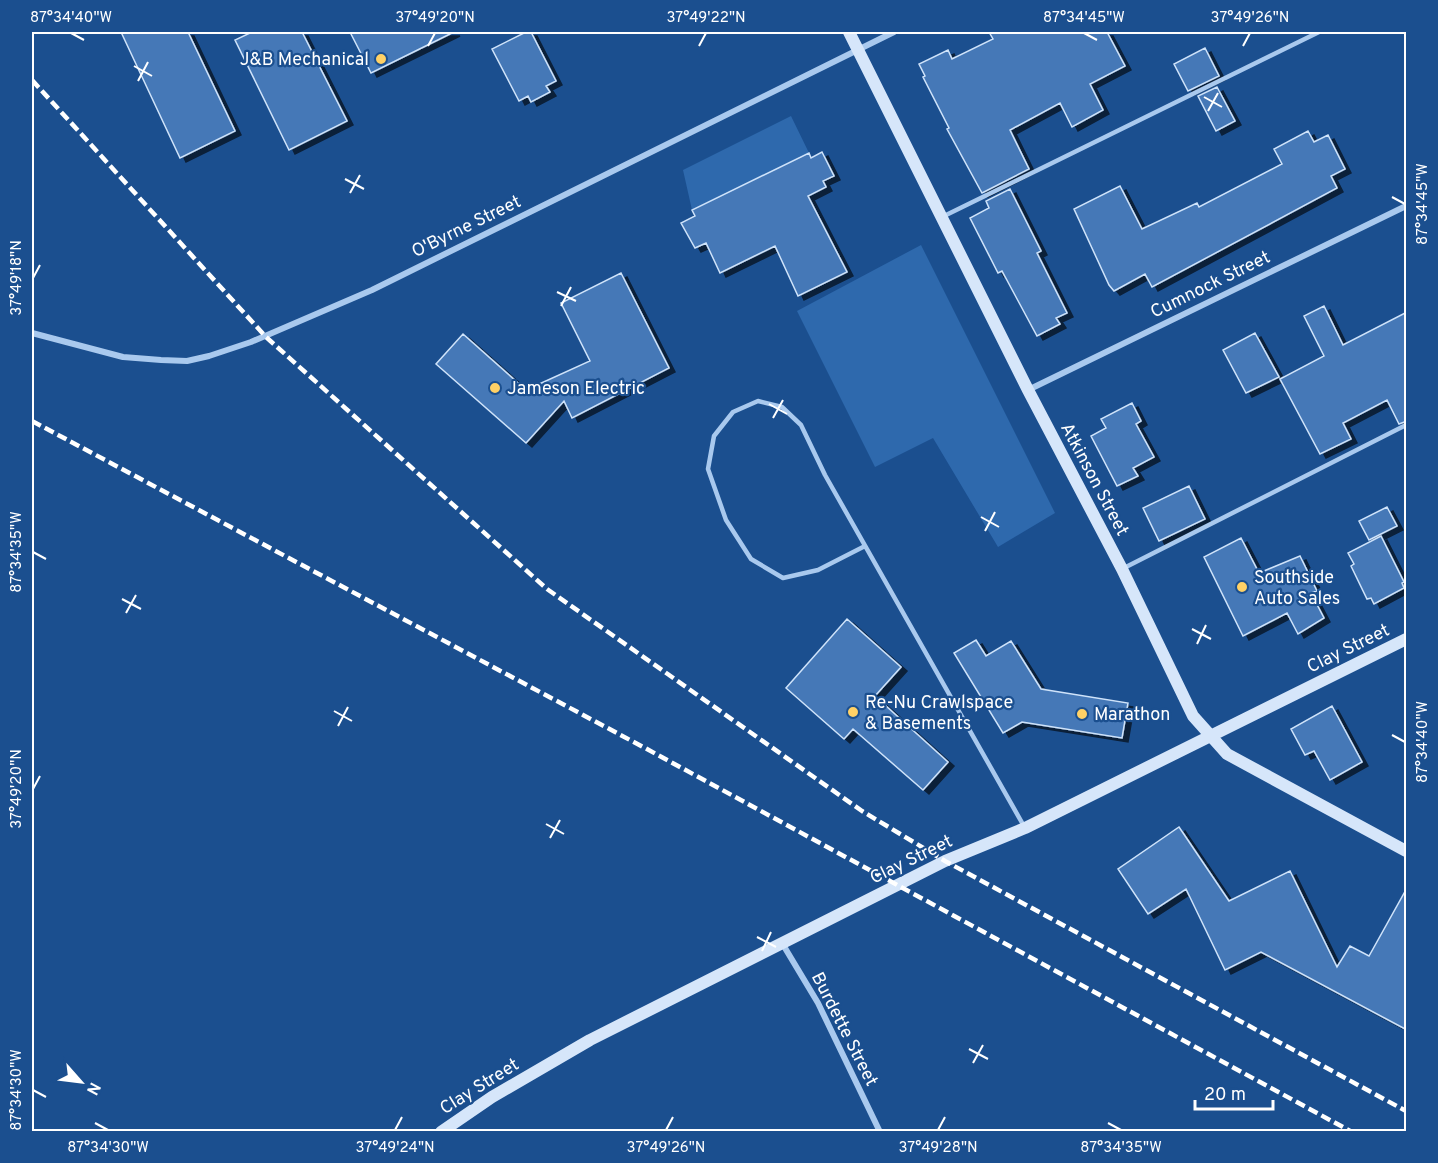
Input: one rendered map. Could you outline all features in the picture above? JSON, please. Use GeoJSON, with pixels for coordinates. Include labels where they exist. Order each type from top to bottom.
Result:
{"type":"FeatureCollection","features":[{"type":"Feature","properties":{"kind":"street","name":"Atkinson Street"},"geometry":{"type":"LineString","coordinates":[[849,32],[1028,390],[1122,569],[1193,716],[1227,754],[1407,851]]}},
{"type":"Feature","properties":{"kind":"street","name":"O'Byrne Street"},"geometry":{"type":"LineString","coordinates":[[32,333],[112,355],[160,360],[187,361],[251,342],[372,290],[894,32]]}},
{"type":"Feature","properties":{"kind":"street","name":"Cumnock Street"},"geometry":{"type":"LineString","coordinates":[[1028,390],[1407,206]]}},
{"type":"Feature","properties":{"kind":"street","name":"Clay Street"},"geometry":{"type":"LineString","coordinates":[[441,1131],[492,1097],[590,1040],[781,942],[945,861],[1025,828],[1407,639]]}},
{"type":"Feature","properties":{"kind":"street","name":"Burdette Street"},"geometry":{"type":"LineString","coordinates":[[781,942],[818,1003],[880,1131]]}},
{"type":"Feature","properties":{"kind":"lane"},"geometry":{"type":"LineString","coordinates":[[942,218],[1319,32]]}},
{"type":"Feature","properties":{"kind":"lane"},"geometry":{"type":"LineString","coordinates":[[865,546],[818,570],[783,578],[751,559],[726,520],[708,469],[714,436],[733,412],[759,400],[782,407],[801,425],[825,475],[1025,828]]}},
{"type":"Feature","properties":{"kind":"lane"},"geometry":{"type":"LineString","coordinates":[[1122,569],[1407,425]]}},
{"type":"Feature","properties":{"kind":"shaded area"},"geometry":{"type":"Polygon","coordinates":[[[791,116],[809,153],[692,210],[683,170],[791,116]]]}},
{"type":"Feature","properties":{"kind":"shaded area"},"geometry":{"type":"Polygon","coordinates":[[[921,245],[1055,513],[998,547],[933,438],[875,467],[797,311],[921,245]]]}},
{"type":"Feature","properties":{"kind":"building"},"geometry":{"type":"Polygon","coordinates":[[[121,32],[188,32],[235,131],[180,158],[121,32]]]}},
{"type":"Feature","properties":{"kind":"building"},"geometry":{"type":"Polygon","coordinates":[[[252,32],[302,32],[347,121],[289,150],[235,40],[252,32]]]}},
{"type":"Feature","properties":{"kind":"building","name":"J&B Mechanical"},"geometry":{"type":"Polygon","coordinates":[[[350,32],[454,32],[371,73],[350,32]]]}},
{"type":"Feature","properties":{"kind":"building"},"geometry":{"type":"Polygon","coordinates":[[[526,32],[531,32],[556,81],[546,86],[550,92],[531,102],[528,96],[519,101],[492,49],[526,32]]]}},
{"type":"Feature","properties":{"kind":"building"},"geometry":{"type":"Polygon","coordinates":[[[989,32],[1107,32],[1125,66],[1090,84],[1103,110],[1072,127],[1060,103],[1010,130],[1029,169],[982,193],[947,129],[949,128],[923,77],[925,76],[919,64],[948,50],[952,59],[993,39],[989,32]]]}},
{"type":"Feature","properties":{"kind":"building"},"geometry":{"type":"Polygon","coordinates":[[[1205,48],[1219,76],[1188,91],[1174,64],[1205,48]]]}},
{"type":"Feature","properties":{"kind":"building"},"geometry":{"type":"Polygon","coordinates":[[[1217,87],[1235,121],[1216,131],[1198,96],[1217,87]]]}},
{"type":"Feature","properties":{"kind":"building"},"geometry":{"type":"Polygon","coordinates":[[[1308,131],[1314,142],[1328,135],[1345,169],[1331,176],[1337,188],[1152,287],[1145,274],[1114,291],[1109,285],[1074,209],[1120,186],[1142,229],[1197,203],[1199,207],[1282,164],[1274,149],[1308,131]]]}},
{"type":"Feature","properties":{"kind":"building"},"geometry":{"type":"Polygon","coordinates":[[[822,152],[834,176],[823,181],[826,187],[808,196],[847,272],[798,296],[775,246],[720,273],[706,243],[695,248],[681,223],[695,216],[692,210],[809,153],[811,158],[822,152]]]}},
{"type":"Feature","properties":{"kind":"building"},"geometry":{"type":"Polygon","coordinates":[[[1010,189],[1041,251],[1037,253],[1067,313],[1056,318],[1060,324],[1037,336],[1002,271],[998,273],[970,218],[989,208],[986,201],[1010,189]]]}},
{"type":"Feature","properties":{"kind":"building"},"geometry":{"type":"Polygon","coordinates":[[[621,273],[669,368],[572,418],[564,401],[526,443],[436,364],[463,334],[526,390],[590,361],[561,303],[621,273]]]}},
{"type":"Feature","properties":{"kind":"building"},"geometry":{"type":"Polygon","coordinates":[[[1324,306],[1343,345],[1407,312],[1407,421],[1399,424],[1387,400],[1343,423],[1351,439],[1320,454],[1280,379],[1324,356],[1304,316],[1324,306]]]}},
{"type":"Feature","properties":{"kind":"building"},"geometry":{"type":"Polygon","coordinates":[[[1255,333],[1279,377],[1246,393],[1223,350],[1255,333]]]}},
{"type":"Feature","properties":{"kind":"building"},"geometry":{"type":"Polygon","coordinates":[[[1132,403],[1141,421],[1136,424],[1154,457],[1133,468],[1138,476],[1117,486],[1091,436],[1106,428],[1101,419],[1132,403]]]}},
{"type":"Feature","properties":{"kind":"building"},"geometry":{"type":"Polygon","coordinates":[[[1189,486],[1205,519],[1159,541],[1143,508],[1189,486]]]}},
{"type":"Feature","properties":{"kind":"building"},"geometry":{"type":"Polygon","coordinates":[[[1387,507],[1397,526],[1369,540],[1359,521],[1387,507]]]}},
{"type":"Feature","properties":{"kind":"building"},"geometry":{"type":"Polygon","coordinates":[[[1381,536],[1404,582],[1402,583],[1404,588],[1374,604],[1371,598],[1367,599],[1351,566],[1354,564],[1348,553],[1381,536]]]}},
{"type":"Feature","properties":{"kind":"building"},"geometry":{"type":"Polygon","coordinates":[[[1241,538],[1259,573],[1300,556],[1317,591],[1311,593],[1324,618],[1298,634],[1287,613],[1243,636],[1204,557],[1241,538]]]}},
{"type":"Feature","properties":{"kind":"building","name":"Re-Nu Crawlspace & Basements"},"geometry":{"type":"Polygon","coordinates":[[[847,619],[901,667],[875,696],[948,762],[923,790],[853,729],[844,739],[786,688],[847,619]]]}},
{"type":"Feature","properties":{"kind":"building"},"geometry":{"type":"Polygon","coordinates":[[[976,640],[986,656],[1011,641],[1041,689],[1128,703],[1122,738],[1022,722],[1003,733],[954,653],[976,640]]]}},
{"type":"Feature","properties":{"kind":"building"},"geometry":{"type":"Polygon","coordinates":[[[1332,706],[1362,762],[1330,780],[1314,751],[1305,755],[1291,729],[1332,706]]]}},
{"type":"Feature","properties":{"kind":"building"},"geometry":{"type":"Polygon","coordinates":[[[1179,827],[1229,901],[1290,871],[1337,967],[1350,946],[1369,956],[1407,888],[1407,1030],[1261,952],[1225,970],[1186,889],[1148,914],[1118,869],[1179,827]]]}},
{"type":"Feature","properties":{"kind":"railway"},"geometry":{"type":"LineString","coordinates":[[32,80],[266,337],[547,589],[862,811],[945,861],[1406,1111]]}},
{"type":"Feature","properties":{"kind":"railway"},"geometry":{"type":"LineString","coordinates":[[32,421],[645,748],[1352,1132]]}},
{"type":"Feature","properties":{"kind":"place","name":"J&B Mechanical"},"geometry":{"type":"Point","coordinates":[381,59]}},
{"type":"Feature","properties":{"kind":"place","name":"Jameson Electric"},"geometry":{"type":"Point","coordinates":[495,388]}},
{"type":"Feature","properties":{"kind":"place","name":"Southside Auto Sales"},"geometry":{"type":"Point","coordinates":[1242,587]}},
{"type":"Feature","properties":{"kind":"place","name":"Re-Nu Crawlspace & Basements"},"geometry":{"type":"Point","coordinates":[853,712]}},
{"type":"Feature","properties":{"kind":"place","name":"Marathon"},"geometry":{"type":"Point","coordinates":[1082,714]}}]}
